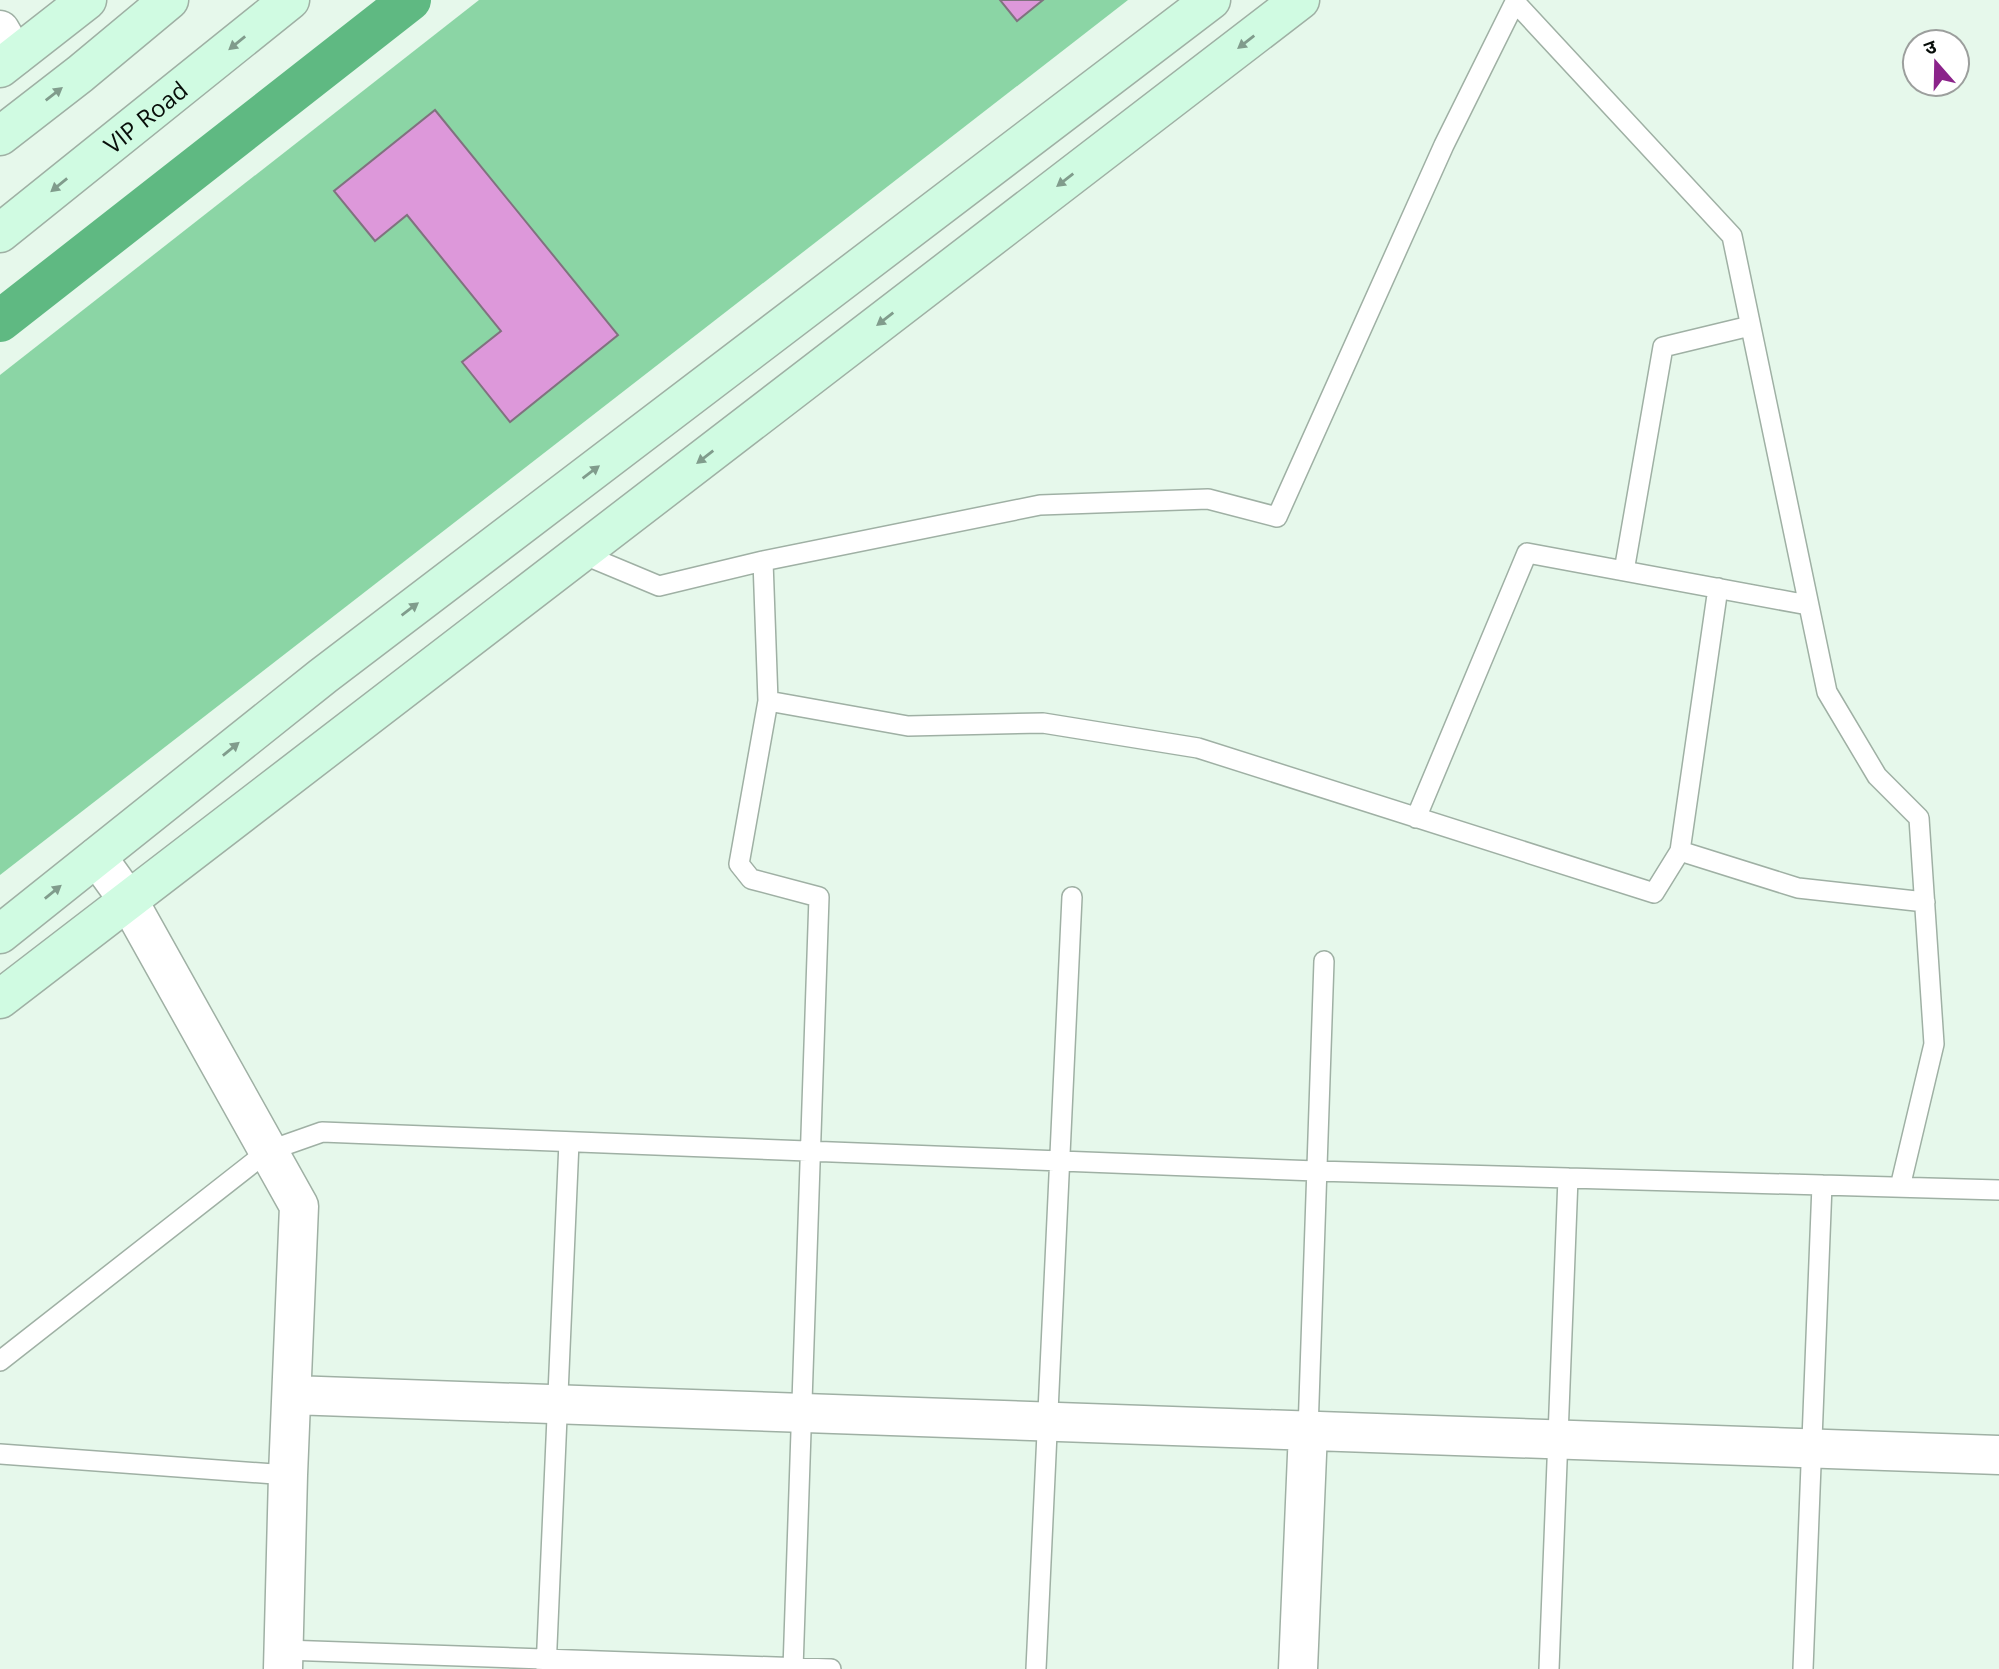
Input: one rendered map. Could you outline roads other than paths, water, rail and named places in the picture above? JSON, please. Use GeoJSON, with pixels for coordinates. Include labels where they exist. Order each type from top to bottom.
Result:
{"type":"FeatureCollection","features":[{"type":"Feature","properties":{"kind":"street"},"geometry":{"type":"LineString","coordinates":[[5,51],[87,0]]}},
{"type":"Feature","properties":{"kind":"street"},"geometry":{"type":"LineString","coordinates":[[0,136],[169,0]]}},
{"type":"Feature","properties":{"kind":"street","name":"VIP Road"},"geometry":{"type":"LineString","coordinates":[[0,233],[290,0]]}},
{"type":"Feature","properties":{"kind":"street"},"geometry":{"type":"LineString","coordinates":[[0,934],[345,659],[1211,0]]}},
{"type":"Feature","properties":{"kind":"street"},"geometry":{"type":"LineString","coordinates":[[0,999],[1300,0]]}},
{"type":"Feature","properties":{"kind":"street"},"geometry":{"type":"LineString","coordinates":[[97,857],[128,900],[299,1206],[288,1475],[284,1660]]}},
{"type":"Feature","properties":{"kind":"street"},"geometry":{"type":"LineString","coordinates":[[292,1395],[1999,1455]]}},
{"type":"Feature","properties":{"kind":"street"},"geometry":{"type":"LineString","coordinates":[[1298,1669],[1308,1431]]}},
{"type":"Feature","properties":{"kind":"lane"},"geometry":{"type":"LineString","coordinates":[[580,553],[659,586],[763,561],[1040,505],[1208,499],[1277,517],[1444,145],[1516,1],[1732,236],[1826,692],[1877,776],[1919,818],[1934,1044],[1900,1188]]}},
{"type":"Feature","properties":{"kind":"lane"},"geometry":{"type":"LineString","coordinates":[[1624,571],[1663,347],[1750,326]]}},
{"type":"Feature","properties":{"kind":"lane"},"geometry":{"type":"LineString","coordinates":[[1416,818],[1527,553],[1808,604]]}},
{"type":"Feature","properties":{"kind":"lane"},"geometry":{"type":"LineString","coordinates":[[763,561],[768,701],[739,864],[751,879],[819,897],[793,1668]]}},
{"type":"Feature","properties":{"kind":"lane"},"geometry":{"type":"LineString","coordinates":[[768,701],[908,726],[1043,723],[1198,748],[1654,893],[1680,851],[1718,588]]}},
{"type":"Feature","properties":{"kind":"lane"},"geometry":{"type":"LineString","coordinates":[[1680,851],[1798,888],[1925,902]]}},
{"type":"Feature","properties":{"kind":"lane"},"geometry":{"type":"LineString","coordinates":[[1036,1669],[1072,897]]}},
{"type":"Feature","properties":{"kind":"lane"},"geometry":{"type":"LineString","coordinates":[[1308,1431],[1324,961]]}},
{"type":"Feature","properties":{"kind":"lane"},"geometry":{"type":"LineString","coordinates":[[0,1361],[268,1151],[322,1132],[1316,1171],[1999,1190]]}},
{"type":"Feature","properties":{"kind":"lane"},"geometry":{"type":"LineString","coordinates":[[547,1664],[569,1142]]}},
{"type":"Feature","properties":{"kind":"lane"},"geometry":{"type":"LineString","coordinates":[[1549,1669],[1568,1178]]}},
{"type":"Feature","properties":{"kind":"lane"},"geometry":{"type":"LineString","coordinates":[[1803,1669],[1822,1185]]}},
{"type":"Feature","properties":{"kind":"lane"},"geometry":{"type":"LineString","coordinates":[[0,1454],[288,1475]]}},
{"type":"Feature","properties":{"kind":"lane"},"geometry":{"type":"LineString","coordinates":[[284,1660],[831,1669]]}},
{"type":"Feature","properties":{"kind":"waterway"},"geometry":{"type":"LineString","coordinates":[[0,321],[410,0]]}}]}
